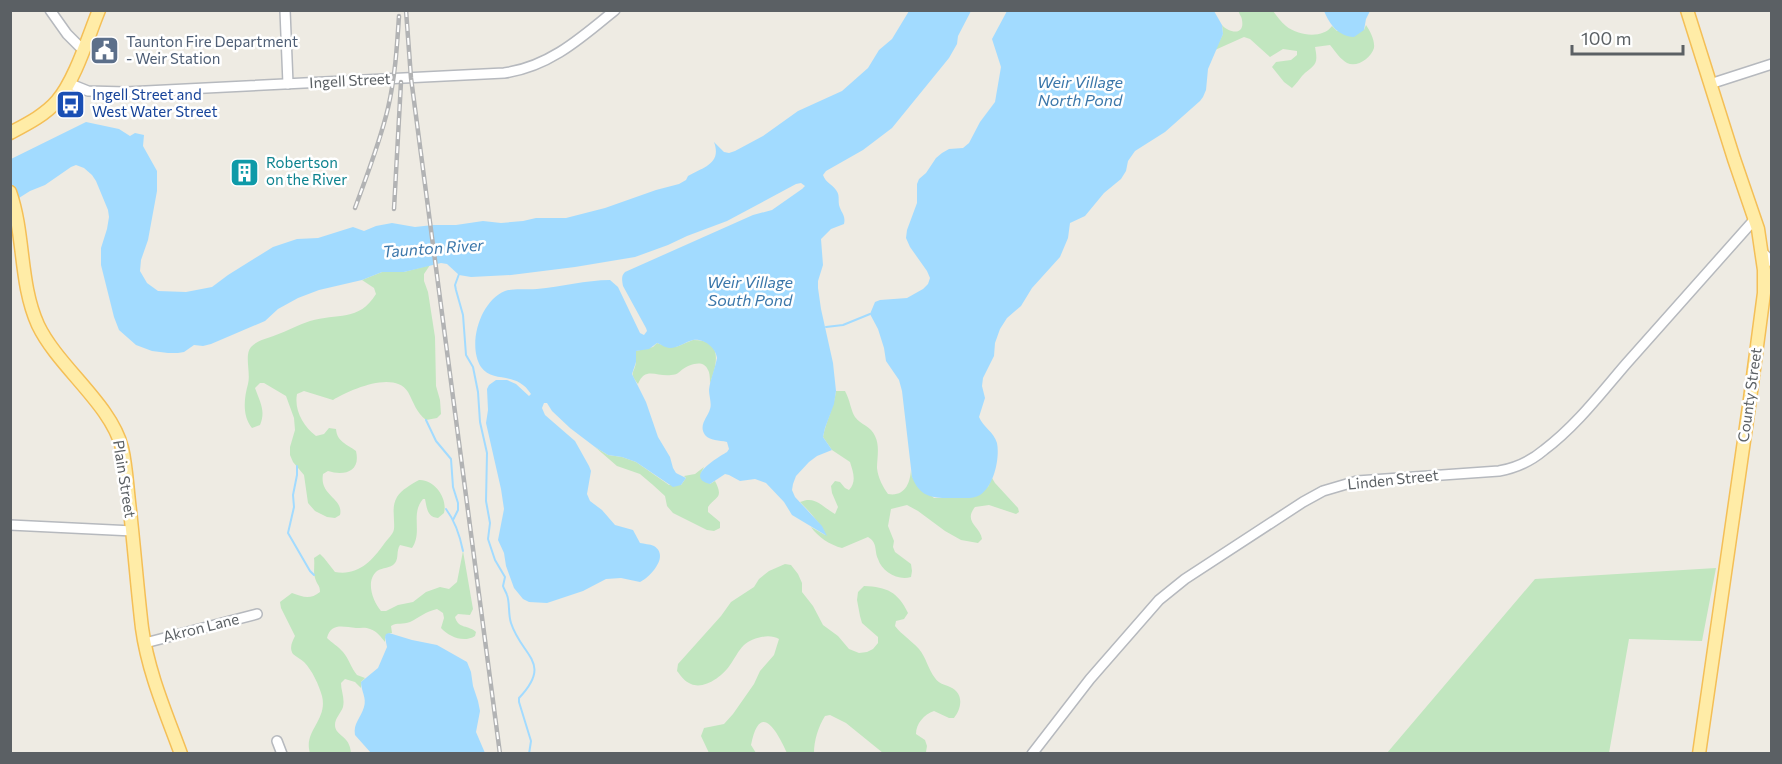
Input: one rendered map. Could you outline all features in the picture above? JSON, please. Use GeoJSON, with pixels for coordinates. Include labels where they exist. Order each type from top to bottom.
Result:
{"type":"FeatureCollection","features":[{"type":"Feature","properties":{"kind":"main road"},"geometry":{"type":"LineString","coordinates":[[10,133],[49,109],[60,97],[99,10]]}},
{"type":"Feature","properties":{"kind":"main road","name":"County Street"},"geometry":{"type":"LineString","coordinates":[[1687,10],[1767,258],[1762,308],[1699,753]]}},
{"type":"Feature","properties":{"kind":"main road","name":"Plain Street"},"geometry":{"type":"LineString","coordinates":[[10,192],[15,205],[16,245],[29,298],[40,330],[55,353],[111,424],[119,440],[126,469],[145,642],[162,704],[181,753]]}},
{"type":"Feature","properties":{"kind":"street"},"geometry":{"type":"LineString","coordinates":[[50,10],[83,50]]}},
{"type":"Feature","properties":{"kind":"street"},"geometry":{"type":"LineString","coordinates":[[285,10],[288,84]]}},
{"type":"Feature","properties":{"kind":"street","name":"Ingell Street"},"geometry":{"type":"LineString","coordinates":[[68,83],[94,92],[513,72],[535,65],[562,52],[615,10]]}},
{"type":"Feature","properties":{"kind":"street"},"geometry":{"type":"LineString","coordinates":[[1710,84],[1772,64]]}},
{"type":"Feature","properties":{"kind":"street","name":"Linden Street"},"geometry":{"type":"LineString","coordinates":[[1032,753],[1090,679],[1159,600],[1191,575],[1303,502],[1323,491],[1357,481],[1510,469],[1543,451],[1585,411],[1754,220]]}},
{"type":"Feature","properties":{"kind":"street"},"geometry":{"type":"LineString","coordinates":[[10,525],[133,531]]}},
{"type":"Feature","properties":{"kind":"street","name":"Akron Lane"},"geometry":{"type":"LineString","coordinates":[[145,642],[257,614]]}},
{"type":"Feature","properties":{"kind":"street"},"geometry":{"type":"LineString","coordinates":[[277,741],[282,753]]}},
{"type":"Feature","properties":{"kind":"green space"},"geometry":{"type":"Polygon","coordinates":[[[1238,10],[1273,11],[1282,23],[1291,29],[1310,35],[1323,33],[1332,26],[1337,31],[1364,30],[1366,25],[1371,33],[1374,48],[1363,61],[1351,64],[1342,59],[1330,45],[1315,47],[1316,62],[1292,88],[1272,67],[1276,62],[1291,60],[1297,55],[1297,51],[1283,49],[1270,57],[1250,39],[1244,37],[1215,50],[1223,34],[1222,25],[1236,32],[1241,29],[1242,19],[1238,10]]]}},
{"type":"Feature","properties":{"kind":"green space"},"geometry":{"type":"Polygon","coordinates":[[[430,265],[424,274],[424,281],[428,292],[435,337],[436,386],[441,414],[437,418],[426,420],[417,411],[408,392],[393,383],[383,382],[361,387],[333,400],[304,391],[297,394],[298,412],[303,423],[311,432],[316,436],[324,434],[329,428],[336,429],[340,440],[356,451],[356,464],[350,471],[340,473],[328,471],[323,474],[325,487],[340,509],[340,515],[335,518],[327,517],[315,511],[308,503],[304,475],[290,455],[295,430],[294,418],[286,396],[260,383],[255,388],[262,406],[262,420],[260,425],[252,428],[249,423],[245,407],[249,380],[249,350],[259,341],[306,323],[355,313],[362,309],[376,294],[374,288],[362,280],[382,272],[404,272],[430,265]]]}},
{"type":"Feature","properties":{"kind":"green space"},"geometry":{"type":"Polygon","coordinates":[[[693,340],[710,344],[716,354],[715,369],[710,384],[709,373],[703,364],[689,366],[673,375],[644,375],[638,384],[635,380],[633,374],[636,351],[653,347],[657,343],[675,347],[693,340]]]}},
{"type":"Feature","properties":{"kind":"green space"},"geometry":{"type":"Polygon","coordinates":[[[836,391],[845,391],[855,417],[875,436],[878,448],[877,468],[888,494],[899,493],[906,488],[911,470],[912,477],[934,498],[947,498],[988,487],[992,478],[1019,512],[1016,514],[989,505],[975,507],[971,520],[981,535],[982,539],[978,543],[961,540],[907,505],[891,509],[888,526],[894,541],[893,547],[895,552],[911,564],[911,577],[906,578],[891,574],[883,568],[878,559],[875,544],[868,537],[842,548],[825,540],[811,527],[825,535],[800,502],[815,501],[835,514],[838,507],[831,486],[835,481],[840,482],[849,490],[853,483],[854,476],[850,462],[832,450],[823,437],[836,391]]]}},
{"type":"Feature","properties":{"kind":"green space"},"geometry":{"type":"Polygon","coordinates":[[[595,447],[608,455],[636,462],[669,485],[681,485],[686,478],[684,476],[695,474],[704,467],[701,473],[710,484],[715,481],[719,491],[718,496],[708,507],[708,512],[720,522],[720,528],[714,531],[707,530],[673,513],[667,506],[665,496],[640,474],[617,466],[595,447]]]}},
{"type":"Feature","properties":{"kind":"green space"},"geometry":{"type":"Polygon","coordinates":[[[419,480],[430,483],[439,490],[444,501],[444,513],[438,518],[432,516],[423,499],[417,511],[417,536],[412,548],[400,545],[395,563],[373,575],[371,586],[373,597],[381,611],[386,611],[398,605],[413,602],[426,592],[440,587],[449,589],[457,582],[463,551],[473,609],[470,615],[458,614],[455,617],[461,625],[476,632],[475,636],[462,639],[448,634],[441,628],[443,613],[437,609],[410,622],[391,626],[392,633],[385,637],[385,642],[377,633],[368,628],[338,627],[332,630],[327,638],[343,652],[357,675],[365,678],[361,682],[361,688],[355,682],[345,679],[341,683],[343,704],[335,725],[337,731],[348,743],[351,753],[310,753],[310,738],[322,712],[322,696],[310,669],[291,650],[295,636],[280,602],[292,593],[310,597],[320,592],[314,576],[314,558],[320,554],[335,572],[351,572],[364,566],[393,531],[397,497],[419,480]]]}},
{"type":"Feature","properties":{"kind":"green space"},"geometry":{"type":"Polygon","coordinates":[[[785,564],[791,565],[798,574],[802,583],[802,592],[823,625],[838,636],[849,649],[859,653],[873,649],[878,643],[878,637],[862,623],[857,600],[858,592],[864,586],[885,589],[900,600],[908,613],[904,619],[896,621],[895,626],[919,649],[937,680],[955,690],[960,697],[959,710],[954,718],[934,711],[927,714],[919,723],[916,734],[925,740],[926,752],[922,754],[883,753],[846,723],[830,715],[825,716],[820,725],[814,753],[787,753],[774,729],[764,722],[759,724],[751,745],[756,753],[709,753],[701,736],[704,728],[724,724],[733,714],[754,684],[760,671],[774,655],[779,639],[766,636],[747,642],[723,673],[707,684],[696,685],[685,680],[677,671],[678,664],[731,602],[754,587],[759,579],[769,571],[785,564]]]}},
{"type":"Feature","properties":{"kind":"green space"},"geometry":{"type":"Polygon","coordinates":[[[1716,568],[1702,641],[1629,639],[1609,753],[1387,753],[1535,579],[1716,568]]]}},
{"type":"Feature","properties":{"kind":"water"},"geometry":{"type":"Polygon","coordinates":[[[909,11],[971,11],[949,58],[892,128],[863,150],[826,171],[823,175],[837,192],[844,216],[844,224],[831,229],[821,239],[823,265],[818,281],[836,391],[823,437],[832,450],[809,462],[796,476],[792,490],[795,497],[822,526],[827,536],[792,515],[784,502],[766,483],[755,479],[740,481],[725,474],[710,484],[703,481],[700,477],[705,467],[729,449],[727,442],[707,437],[703,431],[704,421],[711,407],[709,390],[716,354],[709,344],[697,340],[670,348],[657,343],[649,349],[636,351],[636,362],[632,374],[673,468],[676,473],[686,478],[681,485],[673,487],[636,462],[608,455],[570,428],[547,403],[544,403],[542,408],[545,415],[575,441],[589,466],[591,471],[587,494],[590,501],[602,510],[615,525],[633,530],[640,543],[654,546],[660,555],[657,566],[640,582],[621,578],[606,579],[583,591],[547,603],[529,602],[523,599],[514,588],[498,540],[504,509],[486,423],[487,389],[496,380],[507,380],[516,384],[529,396],[531,394],[519,382],[492,375],[481,367],[475,347],[476,336],[478,324],[489,304],[505,291],[610,280],[618,287],[640,333],[644,335],[646,328],[623,286],[622,277],[625,272],[753,215],[772,210],[802,189],[805,186],[801,183],[727,221],[635,257],[511,275],[471,277],[459,275],[447,264],[441,263],[404,272],[382,272],[298,298],[278,309],[265,321],[211,344],[194,345],[178,353],[152,351],[136,345],[119,330],[101,265],[101,248],[107,229],[108,210],[92,175],[76,165],[11,203],[11,159],[86,122],[119,129],[130,136],[135,133],[144,135],[143,146],[157,171],[157,191],[140,271],[147,283],[158,291],[186,292],[212,287],[273,247],[297,239],[318,238],[353,227],[364,231],[392,223],[415,227],[483,221],[501,223],[536,218],[566,218],[679,184],[688,176],[710,164],[715,155],[714,142],[724,152],[735,151],[763,136],[798,111],[842,91],[868,68],[879,50],[892,39],[909,11]]]}},
{"type":"Feature","properties":{"kind":"water","name":"Weir Village North Pond"},"geometry":{"type":"Polygon","coordinates":[[[1007,11],[1214,11],[1222,25],[1223,34],[1208,69],[1206,90],[1200,101],[1165,132],[1135,151],[1121,179],[1104,193],[1085,216],[1070,223],[1068,238],[1060,257],[1000,329],[995,343],[994,356],[983,378],[985,398],[979,417],[993,436],[998,449],[997,464],[989,485],[985,491],[975,497],[936,497],[920,490],[912,477],[902,391],[899,380],[886,361],[878,329],[870,314],[875,302],[907,298],[928,284],[930,278],[927,271],[906,238],[917,203],[917,184],[942,153],[949,149],[963,148],[969,143],[980,122],[995,102],[1001,67],[992,39],[1007,11]]]}},
{"type":"Feature","properties":{"kind":"water"},"geometry":{"type":"Polygon","coordinates":[[[1324,11],[1370,11],[1364,30],[1354,37],[1335,29],[1324,11]]]}},
{"type":"Feature","properties":{"kind":"water"},"geometry":{"type":"Polygon","coordinates":[[[389,633],[437,645],[467,662],[480,711],[476,732],[485,753],[371,753],[355,735],[356,724],[365,704],[361,682],[378,668],[387,647],[385,637],[389,633]]]}},
{"type":"Feature","properties":{"kind":"waterway"},"geometry":{"type":"LineString","coordinates":[[459,274],[455,285],[463,315],[466,355],[473,367],[478,392],[480,422],[487,453],[486,501],[490,523],[488,539],[495,560],[505,577],[503,586],[508,598],[511,623],[534,667],[534,676],[519,698],[531,741],[529,754]]}},
{"type":"Feature","properties":{"kind":"waterway"},"geometry":{"type":"LineString","coordinates":[[826,327],[843,325],[870,314]]}},
{"type":"Feature","properties":{"kind":"waterway"},"geometry":{"type":"LineString","coordinates":[[426,420],[436,441],[451,459],[453,487],[458,503],[458,510],[453,520]]}},
{"type":"Feature","properties":{"kind":"waterway"},"geometry":{"type":"LineString","coordinates":[[297,466],[293,495],[294,507],[288,533],[314,575]]}},
{"type":"Feature","properties":{"kind":"waterway"},"geometry":{"type":"LineString","coordinates":[[446,509],[457,529],[463,551]]}},
{"type":"Feature","properties":{"kind":"railway"},"geometry":{"type":"LineString","coordinates":[[406,10],[411,78],[500,754]]}},
{"type":"Feature","properties":{"kind":"railway"},"geometry":{"type":"LineString","coordinates":[[355,208],[388,108],[394,74],[399,16]]}},
{"type":"Feature","properties":{"kind":"railway"},"geometry":{"type":"LineString","coordinates":[[394,209],[401,82]]}},
{"type":"Feature","properties":{"kind":"place","name":"Taunton Fire Department - Weir Station"},"geometry":{"type":"Point","coordinates":[105,51]}},
{"type":"Feature","properties":{"kind":"place","name":"Ingell Street and West Water Street"},"geometry":{"type":"Point","coordinates":[71,104]}},
{"type":"Feature","properties":{"kind":"place","name":"Robertson on the River"},"geometry":{"type":"Point","coordinates":[245,172]}},
{"type":"Feature","properties":{"kind":"water label","name":"Taunton River"},"geometry":{"type":"Point","coordinates":[433,248]}},
{"type":"Feature","properties":{"kind":"water label","name":"Weir Village South Pond"},"geometry":{"type":"Point","coordinates":[750,291]}}]}
